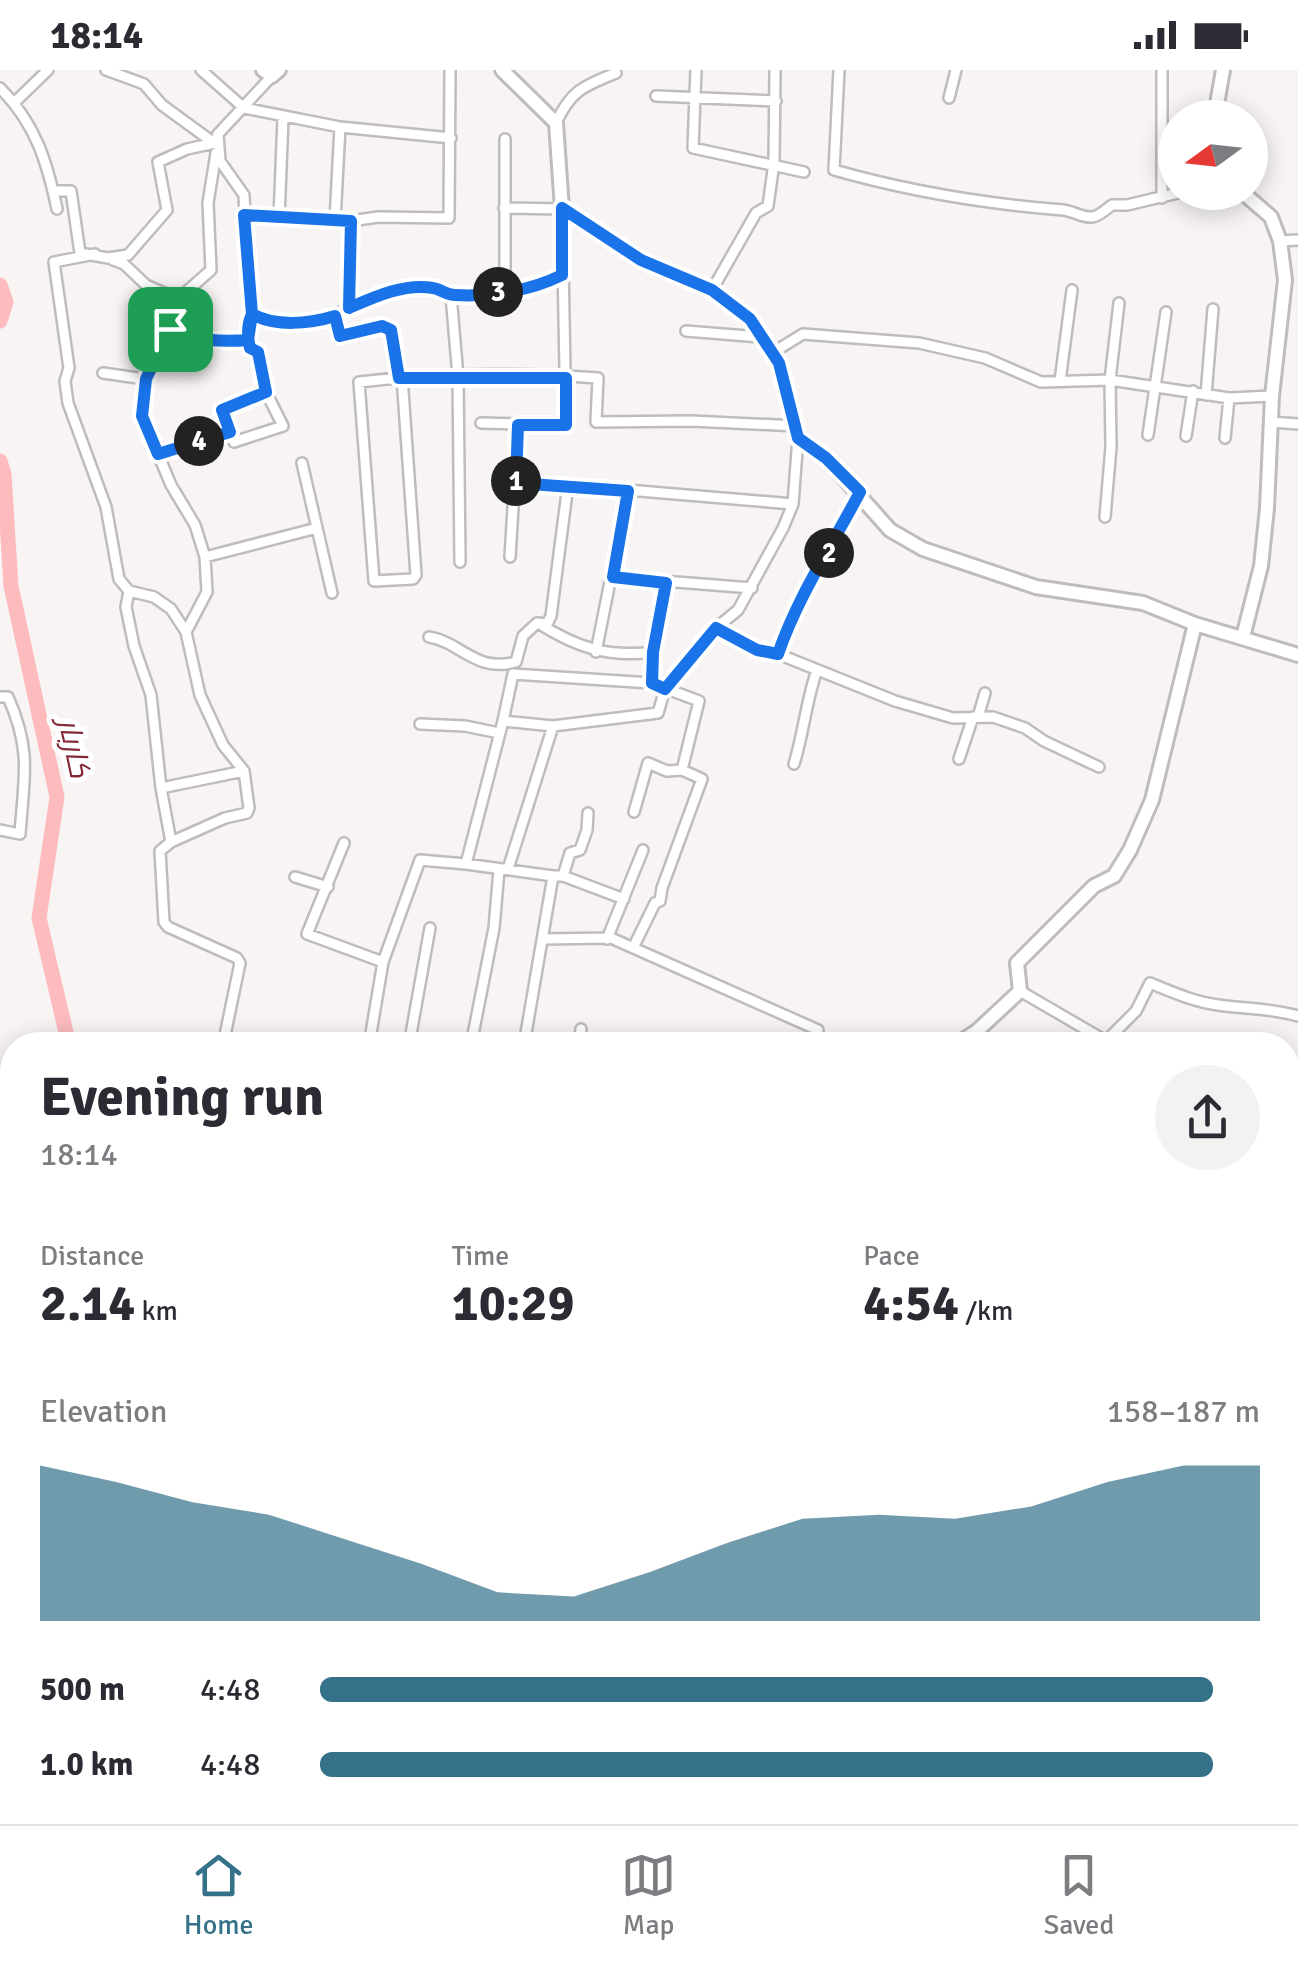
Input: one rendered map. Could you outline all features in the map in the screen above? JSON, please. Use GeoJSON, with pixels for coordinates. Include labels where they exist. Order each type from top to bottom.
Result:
{"type":"FeatureCollection","features":[{"type":"Feature","properties":{"kind":"street"},"geometry":{"type":"LineString","coordinates":[[14,102],[48,70]]}},
{"type":"Feature","properties":{"kind":"street"},"geometry":{"type":"LineString","coordinates":[[106,70],[144,84],[162,105],[217,141],[220,162],[244,195],[252,314],[248,340],[250,348],[258,352],[266,392],[283,426],[234,442],[222,410],[266,392]]}},
{"type":"Feature","properties":{"kind":"street"},"geometry":{"type":"LineString","coordinates":[[201,70],[244,108],[340,127],[451,138]]}},
{"type":"Feature","properties":{"kind":"street"},"geometry":{"type":"LineString","coordinates":[[244,215],[351,221],[378,217],[449,218],[450,70]]}},
{"type":"Feature","properties":{"kind":"street"},"geometry":{"type":"LineString","coordinates":[[502,70],[556,122]]}},
{"type":"Feature","properties":{"kind":"street"},"geometry":{"type":"LineString","coordinates":[[696,70],[693,148],[804,172]]}},
{"type":"Feature","properties":{"kind":"street"},"geometry":{"type":"LineString","coordinates":[[712,290],[756,212],[768,206],[774,163],[774,70]]}},
{"type":"Feature","properties":{"kind":"street"},"geometry":{"type":"LineString","coordinates":[[839,70],[834,170],[883,184],[1016,206],[1076,211],[1087,217],[1097,216],[1112,204],[1158,199]]}},
{"type":"Feature","properties":{"kind":"street"},"geometry":{"type":"LineString","coordinates":[[948,98],[956,70]]}},
{"type":"Feature","properties":{"kind":"street"},"geometry":{"type":"LineString","coordinates":[[1162,70],[1162,100]]}},
{"type":"Feature","properties":{"kind":"street"},"geometry":{"type":"LineString","coordinates":[[1219,100],[1223,70]]}},
{"type":"Feature","properties":{"kind":"street"},"geometry":{"type":"LineString","coordinates":[[186,632],[207,592],[205,556],[195,524],[178,498],[142,416],[146,379],[170,329],[178,299],[211,270],[208,203],[217,141],[272,72]]}},
{"type":"Feature","properties":{"kind":"street"},"geometry":{"type":"LineString","coordinates":[[481,423],[566,425],[562,208],[556,122],[567,99],[586,85],[616,73]]}},
{"type":"Feature","properties":{"kind":"street"},"geometry":{"type":"LineString","coordinates":[[0,88],[36,134],[57,209]]}},
{"type":"Feature","properties":{"kind":"street"},"geometry":{"type":"LineString","coordinates":[[656,96],[776,101]]}},
{"type":"Feature","properties":{"kind":"street"},"geometry":{"type":"LineString","coordinates":[[279,218],[284,118]]}},
{"type":"Feature","properties":{"kind":"street"},"geometry":{"type":"LineString","coordinates":[[334,220],[340,127]]}},
{"type":"Feature","properties":{"kind":"street"},"geometry":{"type":"LineString","coordinates":[[505,139],[505,292]]}},
{"type":"Feature","properties":{"kind":"street"},"geometry":{"type":"LineString","coordinates":[[108,258],[128,256],[167,210],[158,162],[188,148],[217,141]]}},
{"type":"Feature","properties":{"kind":"street"},"geometry":{"type":"LineString","coordinates":[[53,190],[72,191],[80,253],[124,264],[146,285],[178,299]]}},
{"type":"Feature","properties":{"kind":"street"},"geometry":{"type":"LineString","coordinates":[[503,720],[554,726],[658,713],[665,689],[716,628],[738,610],[752,588],[793,504],[797,432],[779,363],[750,319],[712,290],[641,260],[562,208],[504,208]]}},
{"type":"Feature","properties":{"kind":"street"},"geometry":{"type":"LineString","coordinates":[[1243,636],[1261,566],[1272,396],[1285,280],[1280,241],[1272,217],[1264,210]]}},
{"type":"Feature","properties":{"kind":"street"},"geometry":{"type":"LineString","coordinates":[[349,308],[351,221]]}},
{"type":"Feature","properties":{"kind":"street"},"geometry":{"type":"LineString","coordinates":[[1280,241],[1298,240]]}},
{"type":"Feature","properties":{"kind":"street"},"geometry":{"type":"LineString","coordinates":[[95,254],[54,262],[72,419],[106,506],[119,579],[129,590],[154,598],[171,609],[186,632],[200,695],[223,745],[244,771],[249,811],[171,842],[160,851],[164,922],[168,928],[238,958],[240,963],[226,1032]]}},
{"type":"Feature","properties":{"kind":"street"},"geometry":{"type":"LineString","coordinates":[[252,314],[284,323],[318,321],[380,294],[401,290],[433,288],[451,295],[505,292],[536,288],[562,275]]}},
{"type":"Feature","properties":{"kind":"street"},"geometry":{"type":"LineString","coordinates":[[1060,382],[1072,290]]}},
{"type":"Feature","properties":{"kind":"street"},"geometry":{"type":"LineString","coordinates":[[451,295],[458,376],[460,562]]}},
{"type":"Feature","properties":{"kind":"street"},"geometry":{"type":"LineString","coordinates":[[1105,517],[1111,447],[1110,380],[1119,304]]}},
{"type":"Feature","properties":{"kind":"street"},"geometry":{"type":"LineString","coordinates":[[1206,395],[1214,309]]}},
{"type":"Feature","properties":{"kind":"street"},"geometry":{"type":"LineString","coordinates":[[1148,435],[1166,312]]}},
{"type":"Feature","properties":{"kind":"street"},"geometry":{"type":"LineString","coordinates":[[142,316],[196,338],[248,340]]}},
{"type":"Feature","properties":{"kind":"street"},"geometry":{"type":"LineString","coordinates":[[335,316],[340,336],[382,326],[391,330],[400,378],[416,576],[374,581],[359,382],[400,378],[458,376],[598,378],[596,422],[690,421],[797,432],[860,492],[890,530],[923,549],[1036,587],[1143,603],[1194,624],[1298,655]]}},
{"type":"Feature","properties":{"kind":"street"},"geometry":{"type":"LineString","coordinates":[[686,332],[760,337]]}},
{"type":"Feature","properties":{"kind":"street"},"geometry":{"type":"LineString","coordinates":[[772,353],[803,334],[919,343],[985,358],[1041,382],[1110,380],[1229,398],[1272,396]]}},
{"type":"Feature","properties":{"kind":"street"},"geometry":{"type":"LineString","coordinates":[[103,373],[146,379]]}},
{"type":"Feature","properties":{"kind":"street"},"geometry":{"type":"LineString","coordinates":[[1186,436],[1193,391]]}},
{"type":"Feature","properties":{"kind":"street"},"geometry":{"type":"LineString","coordinates":[[1225,438],[1229,398]]}},
{"type":"Feature","properties":{"kind":"street"},"geometry":{"type":"LineString","coordinates":[[1271,422],[1298,424]]}},
{"type":"Feature","properties":{"kind":"street"},"geometry":{"type":"LineString","coordinates":[[510,557],[518,425]]}},
{"type":"Feature","properties":{"kind":"street"},"geometry":{"type":"LineString","coordinates":[[158,454],[230,432]]}},
{"type":"Feature","properties":{"kind":"street"},"geometry":{"type":"LineString","coordinates":[[302,463],[332,593]]}},
{"type":"Feature","properties":{"kind":"street"},"geometry":{"type":"LineString","coordinates":[[516,483],[793,504]]}},
{"type":"Feature","properties":{"kind":"street"},"geometry":{"type":"LineString","coordinates":[[537,622],[547,624],[550,616],[568,484]]}},
{"type":"Feature","properties":{"kind":"street"},"geometry":{"type":"LineString","coordinates":[[596,652],[628,491]]}},
{"type":"Feature","properties":{"kind":"street"},"geometry":{"type":"LineString","coordinates":[[778,654],[795,606],[860,492]]}},
{"type":"Feature","properties":{"kind":"street"},"geometry":{"type":"LineString","coordinates":[[205,556],[317,528]]}},
{"type":"Feature","properties":{"kind":"street"},"geometry":{"type":"LineString","coordinates":[[613,577],[752,588]]}},
{"type":"Feature","properties":{"kind":"street"},"geometry":{"type":"LineString","coordinates":[[652,683],[653,652],[666,583]]}},
{"type":"Feature","properties":{"kind":"street"},"geometry":{"type":"LineString","coordinates":[[129,590],[126,607],[151,695],[160,788],[171,842]]}},
{"type":"Feature","properties":{"kind":"street"},"geometry":{"type":"LineString","coordinates":[[429,637],[440,638],[472,660],[504,665],[516,662],[523,636],[537,622]]}},
{"type":"Feature","properties":{"kind":"street"},"geometry":{"type":"LineString","coordinates":[[537,622],[570,644],[596,652],[653,652]]}},
{"type":"Feature","properties":{"kind":"street"},"geometry":{"type":"LineString","coordinates":[[1020,991],[1017,963],[1094,886],[1114,876],[1130,850],[1152,800],[1194,624]]}},
{"type":"Feature","properties":{"kind":"street"},"geometry":{"type":"LineString","coordinates":[[716,628],[757,650],[778,654],[895,701],[953,718],[993,717],[1025,728],[1099,767]]}},
{"type":"Feature","properties":{"kind":"street"},"geometry":{"type":"LineString","coordinates":[[794,764],[817,670]]}},
{"type":"Feature","properties":{"kind":"street"},"geometry":{"type":"LineString","coordinates":[[466,864],[512,674],[652,683],[699,701],[682,770]]}},
{"type":"Feature","properties":{"kind":"street"},"geometry":{"type":"LineString","coordinates":[[959,759],[985,693]]}},
{"type":"Feature","properties":{"kind":"street"},"geometry":{"type":"LineString","coordinates":[[0,697],[8,697],[22,728],[26,753],[20,834],[0,830]]}},
{"type":"Feature","properties":{"kind":"street"},"geometry":{"type":"LineString","coordinates":[[420,724],[499,732]]}},
{"type":"Feature","properties":{"kind":"street"},"geometry":{"type":"LineString","coordinates":[[474,1032],[504,869],[554,726]]}},
{"type":"Feature","properties":{"kind":"street"},"geometry":{"type":"LineString","coordinates":[[633,948],[655,903],[660,901],[702,779],[648,763],[634,812]]}},
{"type":"Feature","properties":{"kind":"street"},"geometry":{"type":"LineString","coordinates":[[160,788],[244,771]]}},
{"type":"Feature","properties":{"kind":"street"},"geometry":{"type":"LineString","coordinates":[[526,1032],[558,876],[570,853],[580,850],[588,830],[588,813]]}},
{"type":"Feature","properties":{"kind":"street"},"geometry":{"type":"LineString","coordinates":[[344,843],[308,931],[309,937],[383,962]]}},
{"type":"Feature","properties":{"kind":"street"},"geometry":{"type":"LineString","coordinates":[[607,939],[643,850]]}},
{"type":"Feature","properties":{"kind":"street"},"geometry":{"type":"LineString","coordinates":[[370,1032],[383,962],[420,860],[558,876],[624,898]]}},
{"type":"Feature","properties":{"kind":"street"},"geometry":{"type":"LineString","coordinates":[[296,877],[328,886]]}},
{"type":"Feature","properties":{"kind":"street"},"geometry":{"type":"LineString","coordinates":[[410,1032],[430,928]]}},
{"type":"Feature","properties":{"kind":"street"},"geometry":{"type":"LineString","coordinates":[[543,940],[607,939],[817,1032]]}},
{"type":"Feature","properties":{"kind":"street"},"geometry":{"type":"LineString","coordinates":[[1115,1032],[1136,1012],[1150,983],[1184,998],[1215,1005],[1274,1009],[1298,1016]]}},
{"type":"Feature","properties":{"kind":"street"},"geometry":{"type":"LineString","coordinates":[[1020,991],[1091,1032]]}},
{"type":"Feature","properties":{"kind":"street"},"geometry":{"type":"LineString","coordinates":[[976,1032],[1020,991]]}},
{"type":"Feature","properties":{"kind":"waterway","name":"کاربار"},"geometry":{"type":"LineString","coordinates":[[0,285],[6,302],[0,321]]}},
{"type":"Feature","properties":{"kind":"waterway","name":"کاربار"},"geometry":{"type":"LineString","coordinates":[[0,461],[11,586],[57,797],[39,918],[66,1032]]}},
{"type":"Feature","properties":{"kind":"route"},"geometry":{"type":"LineString","coordinates":[[170,329],[146,379],[142,416],[158,454],[230,432],[222,410],[266,392],[258,352],[250,348],[248,340],[248,322],[252,314],[244,215],[351,221],[349,308],[380,294],[401,290],[433,288],[451,295],[536,288],[562,275],[562,208],[641,260],[712,290],[750,319],[779,363],[798,438],[826,458],[860,492],[795,606],[778,654],[757,650],[716,628],[665,689],[652,683],[653,652],[666,583],[613,577],[628,491],[516,483],[518,425],[566,425],[566,378],[399,378],[391,330],[382,326],[340,336],[335,316],[284,323],[252,314],[248,340],[196,338],[170,329]]}}]}
